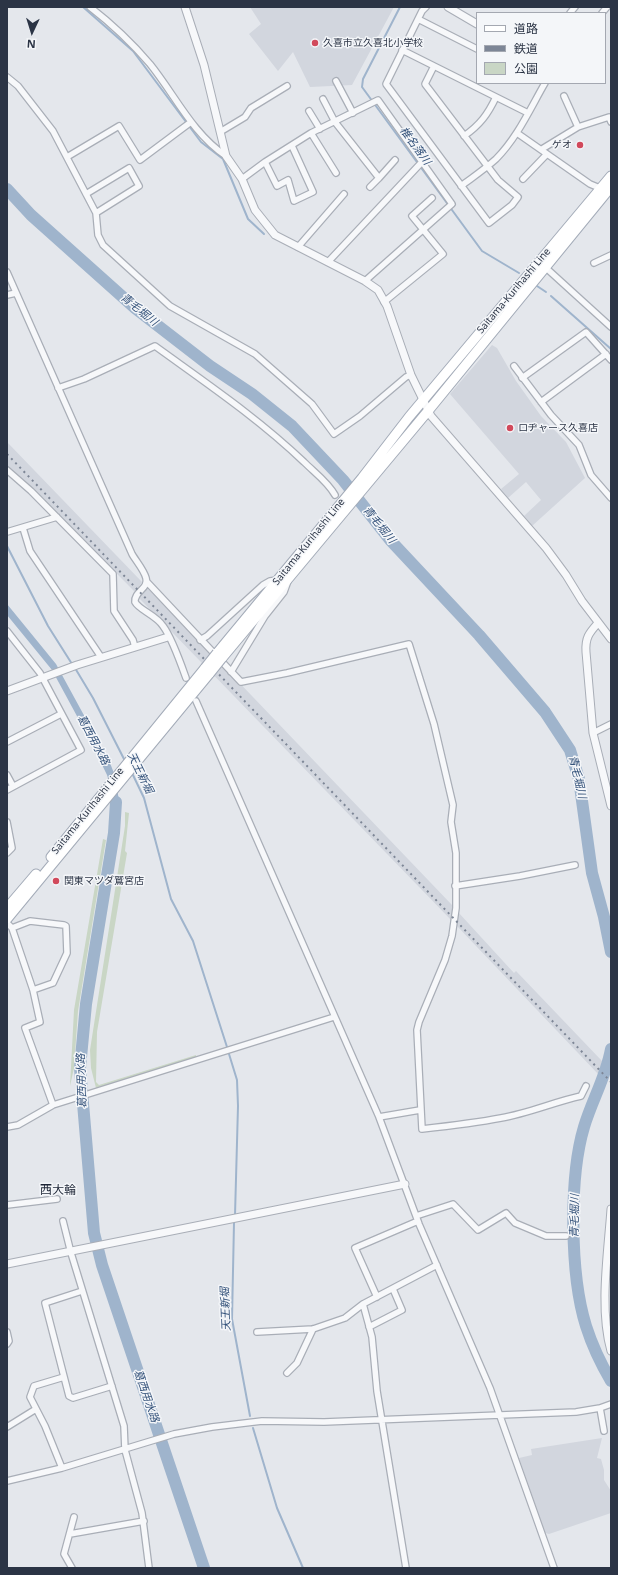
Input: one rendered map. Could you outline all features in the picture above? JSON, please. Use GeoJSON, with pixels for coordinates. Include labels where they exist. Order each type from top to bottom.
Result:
{"type":"FeatureCollection","features":[{"type":"Feature","properties":{"kind":"main road","name":"Saitama-Kurihashi Line"},"geometry":{"type":"LineString","coordinates":[[364,480],[428,411],[545,267],[607,190],[611,176]]}},
{"type":"Feature","properties":{"kind":"main road","name":"Saitama-Kurihashi Line"},"geometry":{"type":"LineString","coordinates":[[8,903],[45,864],[102,798],[207,670],[289,578],[423,400],[607,190]]}},
{"type":"Feature","properties":{"kind":"main road","name":"Saitama-Kurihashi Line"},"geometry":{"type":"LineString","coordinates":[[219,656],[277,580],[345,504]]}},
{"type":"Feature","properties":{"kind":"main road","name":"Saitama-Kurihashi Line"},"geometry":{"type":"LineString","coordinates":[[7,919],[102,798]]}},
{"type":"Feature","properties":{"kind":"street"},"geometry":{"type":"LineString","coordinates":[[90,7],[113,25],[150,64],[191,122],[216,149],[226,156],[242,179],[255,210],[275,235],[365,281],[378,290],[384,302],[411,375],[428,411],[546,548],[598,623],[611,639]]}},
{"type":"Feature","properties":{"kind":"street"},"geometry":{"type":"LineString","coordinates":[[426,7],[418,19],[386,84],[489,223],[502,213],[518,197],[498,180],[425,84],[434,66]]}},
{"type":"Feature","properties":{"kind":"street"},"geometry":{"type":"LineString","coordinates":[[448,7],[476,23]]}},
{"type":"Feature","properties":{"kind":"street"},"geometry":{"type":"LineString","coordinates":[[186,8],[204,65],[226,156]]}},
{"type":"Feature","properties":{"kind":"street"},"geometry":{"type":"LineString","coordinates":[[418,19],[476,48]]}},
{"type":"Feature","properties":{"kind":"street"},"geometry":{"type":"LineString","coordinates":[[402,50],[528,113]]}},
{"type":"Feature","properties":{"kind":"street"},"geometry":{"type":"LineString","coordinates":[[7,77],[18,86],[53,131],[96,213],[100,240],[108,250],[170,306],[255,354],[312,404],[334,434],[360,416],[406,377],[411,375]]}},
{"type":"Feature","properties":{"kind":"street"},"geometry":{"type":"LineString","coordinates":[[336,82],[353,113]]}},
{"type":"Feature","properties":{"kind":"street"},"geometry":{"type":"LineString","coordinates":[[461,186],[497,158],[516,133],[544,84]]}},
{"type":"Feature","properties":{"kind":"street"},"geometry":{"type":"LineString","coordinates":[[220,132],[246,117],[251,108],[287,86]]}},
{"type":"Feature","properties":{"kind":"street"},"geometry":{"type":"LineString","coordinates":[[564,96],[578,128]]}},
{"type":"Feature","properties":{"kind":"street"},"geometry":{"type":"LineString","coordinates":[[464,136],[479,125],[488,113],[496,97]]}},
{"type":"Feature","properties":{"kind":"street"},"geometry":{"type":"LineString","coordinates":[[323,99],[335,122],[379,178]]}},
{"type":"Feature","properties":{"kind":"street"},"geometry":{"type":"LineString","coordinates":[[242,179],[265,162],[311,133],[378,100],[421,163],[452,204],[365,281]]}},
{"type":"Feature","properties":{"kind":"street"},"geometry":{"type":"LineString","coordinates":[[309,111],[320,129]]}},
{"type":"Feature","properties":{"kind":"street"},"geometry":{"type":"LineString","coordinates":[[542,149],[578,128],[609,117],[611,122]]}},
{"type":"Feature","properties":{"kind":"street"},"geometry":{"type":"LineString","coordinates":[[67,158],[120,126],[140,160],[191,122]]}},
{"type":"Feature","properties":{"kind":"street"},"geometry":{"type":"LineString","coordinates":[[311,133],[336,173]]}},
{"type":"Feature","properties":{"kind":"street"},"geometry":{"type":"LineString","coordinates":[[516,133],[542,149],[590,184],[607,190]]}},
{"type":"Feature","properties":{"kind":"street"},"geometry":{"type":"LineString","coordinates":[[265,162],[277,186],[288,180],[294,201],[313,192],[292,146]]}},
{"type":"Feature","properties":{"kind":"street"},"geometry":{"type":"LineString","coordinates":[[523,179],[547,154]]}},
{"type":"Feature","properties":{"kind":"street"},"geometry":{"type":"LineString","coordinates":[[370,187],[396,160]]}},
{"type":"Feature","properties":{"kind":"street"},"geometry":{"type":"LineString","coordinates":[[328,262],[421,163]]}},
{"type":"Feature","properties":{"kind":"street"},"geometry":{"type":"LineString","coordinates":[[86,194],[129,168],[140,186],[96,213]]}},
{"type":"Feature","properties":{"kind":"street"},"geometry":{"type":"LineString","coordinates":[[298,247],[344,194]]}},
{"type":"Feature","properties":{"kind":"street"},"geometry":{"type":"LineString","coordinates":[[384,302],[443,254],[412,216],[432,198]]}},
{"type":"Feature","properties":{"kind":"street"},"geometry":{"type":"LineString","coordinates":[[594,263],[611,255]]}},
{"type":"Feature","properties":{"kind":"street"},"geometry":{"type":"LineString","coordinates":[[545,267],[611,327]]}},
{"type":"Feature","properties":{"kind":"street"},"geometry":{"type":"LineString","coordinates":[[7,272],[132,554],[145,575],[147,582],[241,682],[287,673],[409,644],[434,724],[454,805],[451,822],[456,853],[456,908],[452,936],[445,960],[417,1030],[422,1129],[502,1118],[581,1096],[586,1086]]}},
{"type":"Feature","properties":{"kind":"street"},"geometry":{"type":"LineString","coordinates":[[7,295],[16,293]]}},
{"type":"Feature","properties":{"kind":"street"},"geometry":{"type":"LineString","coordinates":[[522,378],[586,332],[611,360]]}},
{"type":"Feature","properties":{"kind":"street"},"geometry":{"type":"LineString","coordinates":[[58,388],[84,379],[155,346],[236,404],[276,436],[327,484],[335,495]]}},
{"type":"Feature","properties":{"kind":"street"},"geometry":{"type":"LineString","coordinates":[[541,402],[606,354]]}},
{"type":"Feature","properties":{"kind":"street"},"geometry":{"type":"LineString","coordinates":[[514,366],[541,402],[579,445],[591,475],[611,498]]}},
{"type":"Feature","properties":{"kind":"street"},"geometry":{"type":"LineString","coordinates":[[7,470],[113,574],[114,611],[133,640],[135,647]]}},
{"type":"Feature","properties":{"kind":"street"},"geometry":{"type":"LineString","coordinates":[[7,532],[57,518]]}},
{"type":"Feature","properties":{"kind":"street"},"geometry":{"type":"LineString","coordinates":[[23,528],[30,551],[101,657]]}},
{"type":"Feature","properties":{"kind":"street"},"geometry":{"type":"LineString","coordinates":[[231,672],[265,616],[284,592],[289,578]]}},
{"type":"Feature","properties":{"kind":"street"},"geometry":{"type":"LineString","coordinates":[[200,640],[207,636],[263,585],[270,581],[277,580]]}},
{"type":"Feature","properties":{"kind":"street"},"geometry":{"type":"LineString","coordinates":[[147,582],[136,595],[135,602],[140,608],[154,615],[164,626],[186,678]]}},
{"type":"Feature","properties":{"kind":"street"},"geometry":{"type":"LineString","coordinates":[[598,623],[588,635],[586,644],[593,734],[611,806]]}},
{"type":"Feature","properties":{"kind":"street"},"geometry":{"type":"LineString","coordinates":[[7,631],[43,677],[81,750],[7,790]]}},
{"type":"Feature","properties":{"kind":"street"},"geometry":{"type":"LineString","coordinates":[[7,691],[64,669],[168,637]]}},
{"type":"Feature","properties":{"kind":"street"},"geometry":{"type":"LineString","coordinates":[[196,701],[379,1117],[417,1218],[490,1388],[554,1568]]}},
{"type":"Feature","properties":{"kind":"street"},"geometry":{"type":"LineString","coordinates":[[7,742],[61,714]]}},
{"type":"Feature","properties":{"kind":"street"},"geometry":{"type":"LineString","coordinates":[[593,734],[611,724]]}},
{"type":"Feature","properties":{"kind":"street"},"geometry":{"type":"LineString","coordinates":[[7,775],[12,786]]}},
{"type":"Feature","properties":{"kind":"street"},"geometry":{"type":"LineString","coordinates":[[7,822],[12,848],[7,854]]}},
{"type":"Feature","properties":{"kind":"street"},"geometry":{"type":"LineString","coordinates":[[455,886],[520,876],[575,865]]}},
{"type":"Feature","properties":{"kind":"street"},"geometry":{"type":"LineString","coordinates":[[12,928],[30,921],[66,926],[67,953],[54,983],[33,990]]}},
{"type":"Feature","properties":{"kind":"street"},"geometry":{"type":"LineString","coordinates":[[7,923],[12,928],[33,990],[40,1022],[25,1028],[53,1105]]}},
{"type":"Feature","properties":{"kind":"street"},"geometry":{"type":"LineString","coordinates":[[7,1127],[18,1125],[53,1105],[334,1017]]}},
{"type":"Feature","properties":{"kind":"street"},"geometry":{"type":"LineString","coordinates":[[379,1117],[420,1110]]}},
{"type":"Feature","properties":{"kind":"street"},"geometry":{"type":"LineString","coordinates":[[7,1264],[71,1253],[405,1184]]}},
{"type":"Feature","properties":{"kind":"street"},"geometry":{"type":"LineString","coordinates":[[7,1205],[57,1199]]}},
{"type":"Feature","properties":{"kind":"street"},"geometry":{"type":"LineString","coordinates":[[377,1297],[354,1248],[417,1218],[453,1204],[478,1230],[506,1213],[515,1223],[546,1236],[566,1236]]}},
{"type":"Feature","properties":{"kind":"street"},"geometry":{"type":"LineString","coordinates":[[611,1209],[608,1318],[611,1352]]}},
{"type":"Feature","properties":{"kind":"street"},"geometry":{"type":"LineString","coordinates":[[63,1221],[82,1291],[124,1426],[125,1450],[144,1521],[149,1568]]}},
{"type":"Feature","properties":{"kind":"street"},"geometry":{"type":"LineString","coordinates":[[257,1332],[313,1329],[345,1318],[362,1304],[437,1265]]}},
{"type":"Feature","properties":{"kind":"street"},"geometry":{"type":"LineString","coordinates":[[369,1327],[402,1310],[393,1288]]}},
{"type":"Feature","properties":{"kind":"street"},"geometry":{"type":"LineString","coordinates":[[82,1291],[45,1303],[64,1377],[72,1398],[112,1386]]}},
{"type":"Feature","properties":{"kind":"street"},"geometry":{"type":"LineString","coordinates":[[362,1304],[369,1327],[382,1420],[406,1568]]}},
{"type":"Feature","properties":{"kind":"street"},"geometry":{"type":"LineString","coordinates":[[287,1373],[297,1363],[313,1329]]}},
{"type":"Feature","properties":{"kind":"street"},"geometry":{"type":"LineString","coordinates":[[7,1332],[9,1341],[7,1344]]}},
{"type":"Feature","properties":{"kind":"street"},"geometry":{"type":"LineString","coordinates":[[62,1468],[30,1397],[34,1386],[64,1377]]}},
{"type":"Feature","properties":{"kind":"street"},"geometry":{"type":"LineString","coordinates":[[7,1481],[62,1468],[156,1440],[212,1427],[262,1421],[324,1422],[576,1412],[610,1406]]}},
{"type":"Feature","properties":{"kind":"street"},"geometry":{"type":"LineString","coordinates":[[600,1408],[604,1431]]}},
{"type":"Feature","properties":{"kind":"street"},"geometry":{"type":"LineString","coordinates":[[7,1426],[36,1409]]}},
{"type":"Feature","properties":{"kind":"street"},"geometry":{"type":"LineString","coordinates":[[72,1568],[64,1554],[74,1516]]}},
{"type":"Feature","properties":{"kind":"street"},"geometry":{"type":"LineString","coordinates":[[70,1534],[144,1521]]}},
{"type":"Feature","properties":{"kind":"shaded area","name":"久喜市立久喜北小学校"},"geometry":{"type":"Polygon","coordinates":[[[250,7],[394,7],[352,85],[310,87],[293,52],[278,71],[249,34],[261,24],[250,7]]]}},
{"type":"Feature","properties":{"kind":"shaded area"},"geometry":{"type":"Polygon","coordinates":[[[492,345],[497,348],[516,381],[541,416],[566,442],[585,478],[532,526],[524,516],[541,500],[526,482],[508,498],[501,489],[519,474],[450,394],[492,345]]]}},
{"type":"Feature","properties":{"kind":"shaded area"},"geometry":{"type":"Polygon","coordinates":[[[7,442],[142,582],[136,591],[134,591],[29,485],[7,466],[7,442]]]}},
{"type":"Feature","properties":{"kind":"shaded area"},"geometry":{"type":"Polygon","coordinates":[[[146,589],[148,589],[208,650],[452,905],[455,909],[453,922],[138,597],[146,589]]]}},
{"type":"Feature","properties":{"kind":"shaded area"},"geometry":{"type":"Polygon","coordinates":[[[458,912],[514,973],[516,971],[602,1061],[599,1075],[457,926],[458,912]]]}},
{"type":"Feature","properties":{"kind":"shaded area"},"geometry":{"type":"Polygon","coordinates":[[[602,1438],[597,1458],[601,1459],[604,1470],[604,1480],[611,1491],[611,1513],[549,1534],[545,1533],[519,1458],[532,1455],[531,1449],[602,1438]]]}},
{"type":"Feature","properties":{"kind":"green space"},"geometry":{"type":"Polygon","coordinates":[[[125,812],[129,813],[125,851],[127,853],[97,1032],[96,1082],[99,1085],[196,1055],[196,1058],[96,1088],[91,1068],[90,1050],[125,826],[125,812]]]}},
{"type":"Feature","properties":{"kind":"green space"},"geometry":{"type":"Polygon","coordinates":[[[103,839],[106,840],[78,1011],[74,1068],[70,1086],[74,1010],[103,839]]]}},
{"type":"Feature","properties":{"kind":"water"},"geometry":{"type":"Polygon","coordinates":[[[7,604],[56,664],[110,763],[117,781],[120,820],[113,818],[111,788],[107,775],[91,742],[52,670],[7,615],[7,604]]]}},
{"type":"Feature","properties":{"kind":"waterway"},"geometry":{"type":"LineString","coordinates":[[83,7],[133,51],[201,142],[223,159],[248,219],[264,234]]}},
{"type":"Feature","properties":{"kind":"waterway","name":"椎名落川"},"geometry":{"type":"LineString","coordinates":[[400,7],[363,79],[362,87],[482,251],[519,273]]}},
{"type":"Feature","properties":{"kind":"waterway","name":"青毛堀川"},"geometry":{"type":"LineString","coordinates":[[7,189],[31,215],[135,308],[210,366],[252,394],[292,426],[343,480],[391,541],[479,635],[545,712],[570,750],[579,779],[592,873],[604,917],[611,952]]}},
{"type":"Feature","properties":{"kind":"waterway","name":"椎名落川"},"geometry":{"type":"LineString","coordinates":[[537,286],[546,292]]}},
{"type":"Feature","properties":{"kind":"waterway","name":"椎名落川"},"geometry":{"type":"LineString","coordinates":[[551,296],[611,349]]}},
{"type":"Feature","properties":{"kind":"waterway","name":"天王新堀"},"geometry":{"type":"LineString","coordinates":[[7,546],[48,626],[72,664]]}},
{"type":"Feature","properties":{"kind":"waterway","name":"天王新堀"},"geometry":{"type":"LineString","coordinates":[[75,668],[93,698],[125,761]]}},
{"type":"Feature","properties":{"kind":"waterway","name":"天王新堀"},"geometry":{"type":"LineString","coordinates":[[132,773],[144,798],[171,899],[193,941],[227,1047]]}},
{"type":"Feature","properties":{"kind":"waterway","name":"葛西用水路"},"geometry":{"type":"LineString","coordinates":[[116,802],[114,833],[86,1004],[80,1068],[94,1233],[102,1265],[204,1568]]}},
{"type":"Feature","properties":{"kind":"waterway","name":"青毛堀川"},"geometry":{"type":"LineString","coordinates":[[611,1049],[606,1069],[584,1127],[579,1148],[573,1226],[577,1280],[586,1326],[600,1361],[611,1381]]}},
{"type":"Feature","properties":{"kind":"waterway","name":"天王新堀"},"geometry":{"type":"LineString","coordinates":[[229,1054],[237,1080],[238,1106],[235,1215]]}},
{"type":"Feature","properties":{"kind":"waterway","name":"天王新堀"},"geometry":{"type":"LineString","coordinates":[[234,1223],[232,1319],[250,1416]]}},
{"type":"Feature","properties":{"kind":"waterway","name":"天王新堀"},"geometry":{"type":"LineString","coordinates":[[253,1428],[277,1508],[303,1568]]}},
{"type":"Feature","properties":{"kind":"railway"},"geometry":{"type":"LineString","coordinates":[[7,454],[611,1082]]}},
{"type":"Feature","properties":{"kind":"place","name":"久喜市立久喜北小学校"},"geometry":{"type":"Point","coordinates":[315,43]}},
{"type":"Feature","properties":{"kind":"place","name":"ゲオ"},"geometry":{"type":"Point","coordinates":[580,145]}},
{"type":"Feature","properties":{"kind":"place","name":"ロヂャース久喜店"},"geometry":{"type":"Point","coordinates":[510,428]}},
{"type":"Feature","properties":{"kind":"place","name":"関東マツダ鷲宮店"},"geometry":{"type":"Point","coordinates":[56,881]}},
{"type":"Feature","properties":{"kind":"district","name":"西大輪"},"geometry":{"type":"Point","coordinates":[58,1191]}}]}
